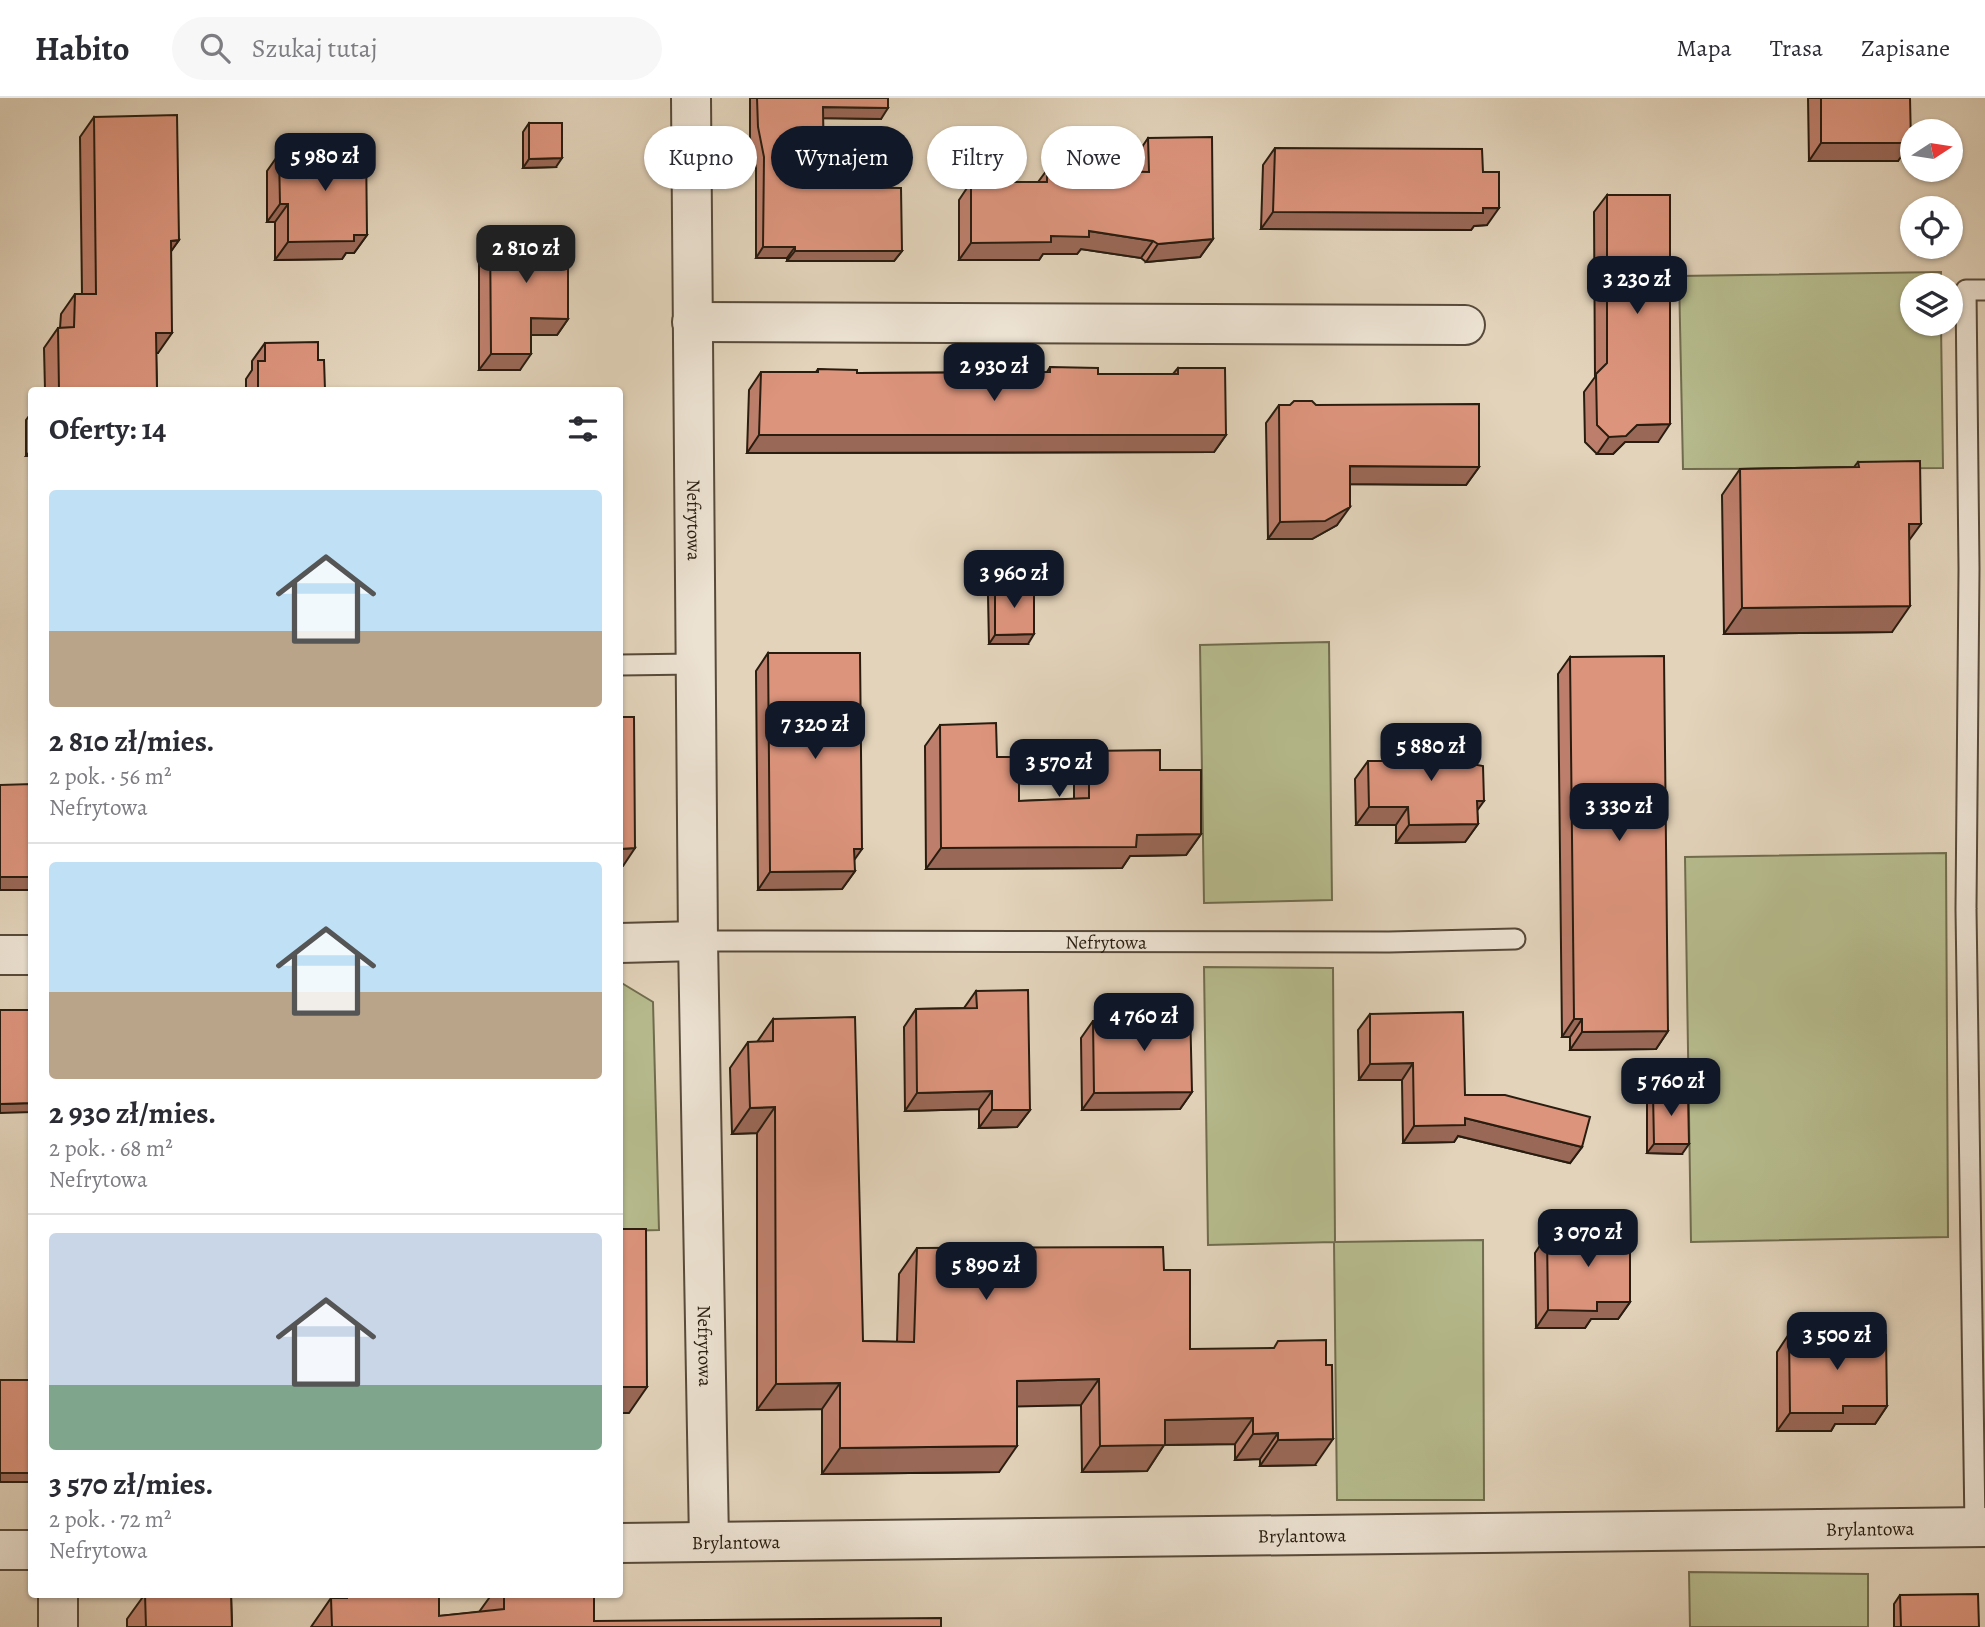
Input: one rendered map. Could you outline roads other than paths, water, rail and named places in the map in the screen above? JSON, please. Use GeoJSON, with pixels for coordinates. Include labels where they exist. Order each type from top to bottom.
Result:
{"type":"FeatureCollection","features":[{"type":"Feature","properties":{"kind":"street","name":"Nefrytowa"},"geometry":{"type":"LineString","coordinates":[[691,98],[698,941],[709,1541]]}},
{"type":"Feature","properties":{"kind":"street"},"geometry":{"type":"LineString","coordinates":[[692,322],[1465,325]]}},
{"type":"Feature","properties":{"kind":"street"},"geometry":{"type":"LineString","coordinates":[[623,943],[698,941]]}},
{"type":"Feature","properties":{"kind":"street"},"geometry":{"type":"LineString","coordinates":[[0,955],[28,955]]}},
{"type":"Feature","properties":{"kind":"street","name":"Brylantowa"},"geometry":{"type":"LineString","coordinates":[[623,1543],[1141,1539],[1980,1527]]}},
{"type":"Feature","properties":{"kind":"street"},"geometry":{"type":"LineString","coordinates":[[0,1550],[28,1550]]}},
{"type":"Feature","properties":{"kind":"street"},"geometry":{"type":"LineString","coordinates":[[58,1598],[58,1627]]}},
{"type":"Feature","properties":{"kind":"lane"},"geometry":{"type":"LineString","coordinates":[[1980,1527],[1966,909],[1969,569],[1966,290],[1985,290]]}},
{"type":"Feature","properties":{"kind":"lane"},"geometry":{"type":"LineString","coordinates":[[623,665],[695,664]]}},
{"type":"Feature","properties":{"kind":"lane","name":"Nefrytowa"},"geometry":{"type":"LineString","coordinates":[[698,941],[1389,942],[1515,939]]}}]}
